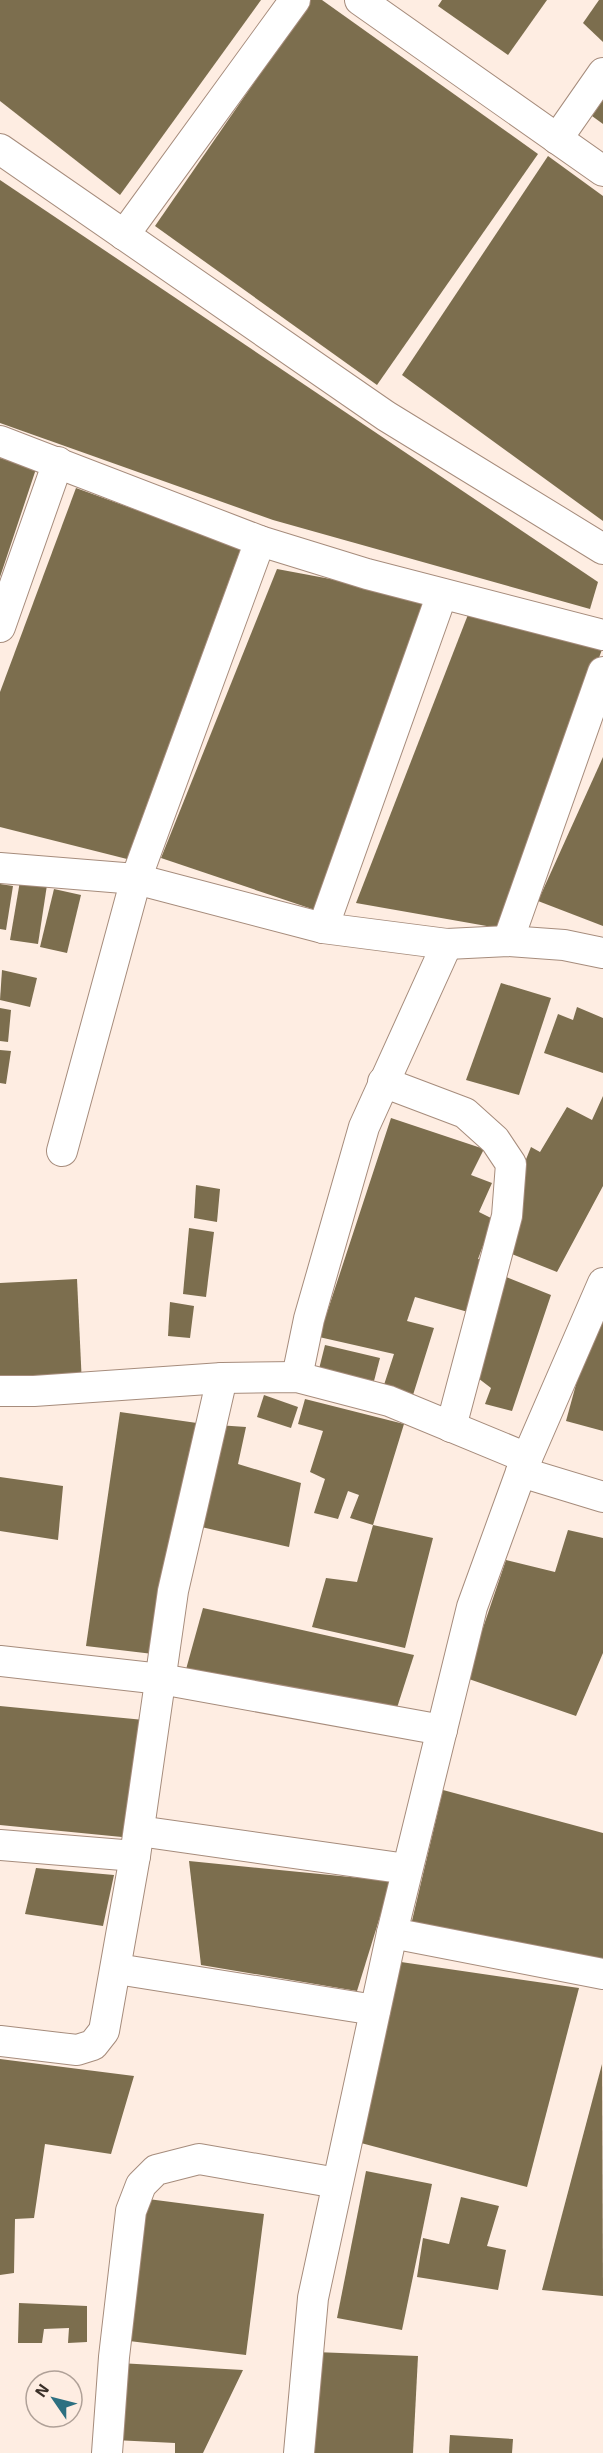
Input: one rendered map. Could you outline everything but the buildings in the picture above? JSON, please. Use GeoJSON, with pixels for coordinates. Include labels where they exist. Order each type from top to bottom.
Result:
{"type":"FeatureCollection","features":[{"type":"Feature","properties":{"kind":"street"},"geometry":{"type":"LineString","coordinates":[[124,235],[295,0]]}},
{"type":"Feature","properties":{"kind":"street"},"geometry":{"type":"LineString","coordinates":[[360,0],[603,171]]}},
{"type":"Feature","properties":{"kind":"street"},"geometry":{"type":"LineString","coordinates":[[557,139],[603,73]]}},
{"type":"Feature","properties":{"kind":"street"},"geometry":{"type":"LineString","coordinates":[[0,149],[386,416],[603,549]]}},
{"type":"Feature","properties":{"kind":"street"},"geometry":{"type":"LineString","coordinates":[[0,441],[261,541],[367,574],[603,635]]}},
{"type":"Feature","properties":{"kind":"street"},"geometry":{"type":"LineString","coordinates":[[0,627],[58,462]]}},
{"type":"Feature","properties":{"kind":"street"},"geometry":{"type":"LineString","coordinates":[[62,1150],[136,879],[261,541]]}},
{"type":"Feature","properties":{"kind":"street"},"geometry":{"type":"LineString","coordinates":[[323,928],[442,594]]}},
{"type":"Feature","properties":{"kind":"street"},"geometry":{"type":"LineString","coordinates":[[508,941],[603,672]]}},
{"type":"Feature","properties":{"kind":"street"},"geometry":{"type":"LineString","coordinates":[[0,867],[136,879],[323,928],[447,944],[508,941],[564,945],[603,953]]}},
{"type":"Feature","properties":{"kind":"street"},"geometry":{"type":"LineString","coordinates":[[297,1377],[309,1319],[364,1127],[447,944]]}},
{"type":"Feature","properties":{"kind":"street"},"geometry":{"type":"LineString","coordinates":[[383,1082],[465,1113],[495,1140],[511,1164],[507,1216],[451,1427]]}},
{"type":"Feature","properties":{"kind":"street"},"geometry":{"type":"LineString","coordinates":[[299,2453],[313,2298],[392,1933],[472,1607],[524,1465],[603,1283]]}},
{"type":"Feature","properties":{"kind":"street"},"geometry":{"type":"LineString","coordinates":[[0,1391],[34,1391],[222,1378],[297,1377],[389,1401],[451,1427],[524,1465],[603,1497]]}},
{"type":"Feature","properties":{"kind":"street"},"geometry":{"type":"LineString","coordinates":[[0,2041],[77,2050],[93,2045],[104,2031],[117,1969],[137,1843],[173,1591],[222,1378]]}},
{"type":"Feature","properties":{"kind":"street"},"geometry":{"type":"LineString","coordinates":[[0,1661],[161,1679],[442,1730]]}},
{"type":"Feature","properties":{"kind":"street"},"geometry":{"type":"LineString","coordinates":[[0,1845],[137,1843],[407,1869]]}},
{"type":"Feature","properties":{"kind":"street"},"geometry":{"type":"LineString","coordinates":[[392,1933],[603,1974]]}},
{"type":"Feature","properties":{"kind":"street"},"geometry":{"type":"LineString","coordinates":[[117,1969],[375,2010]]}},
{"type":"Feature","properties":{"kind":"street"},"geometry":{"type":"LineString","coordinates":[[107,2453],[114,2356],[131,2211],[141,2185],[156,2170],[199,2160],[337,2183]]}}]}
